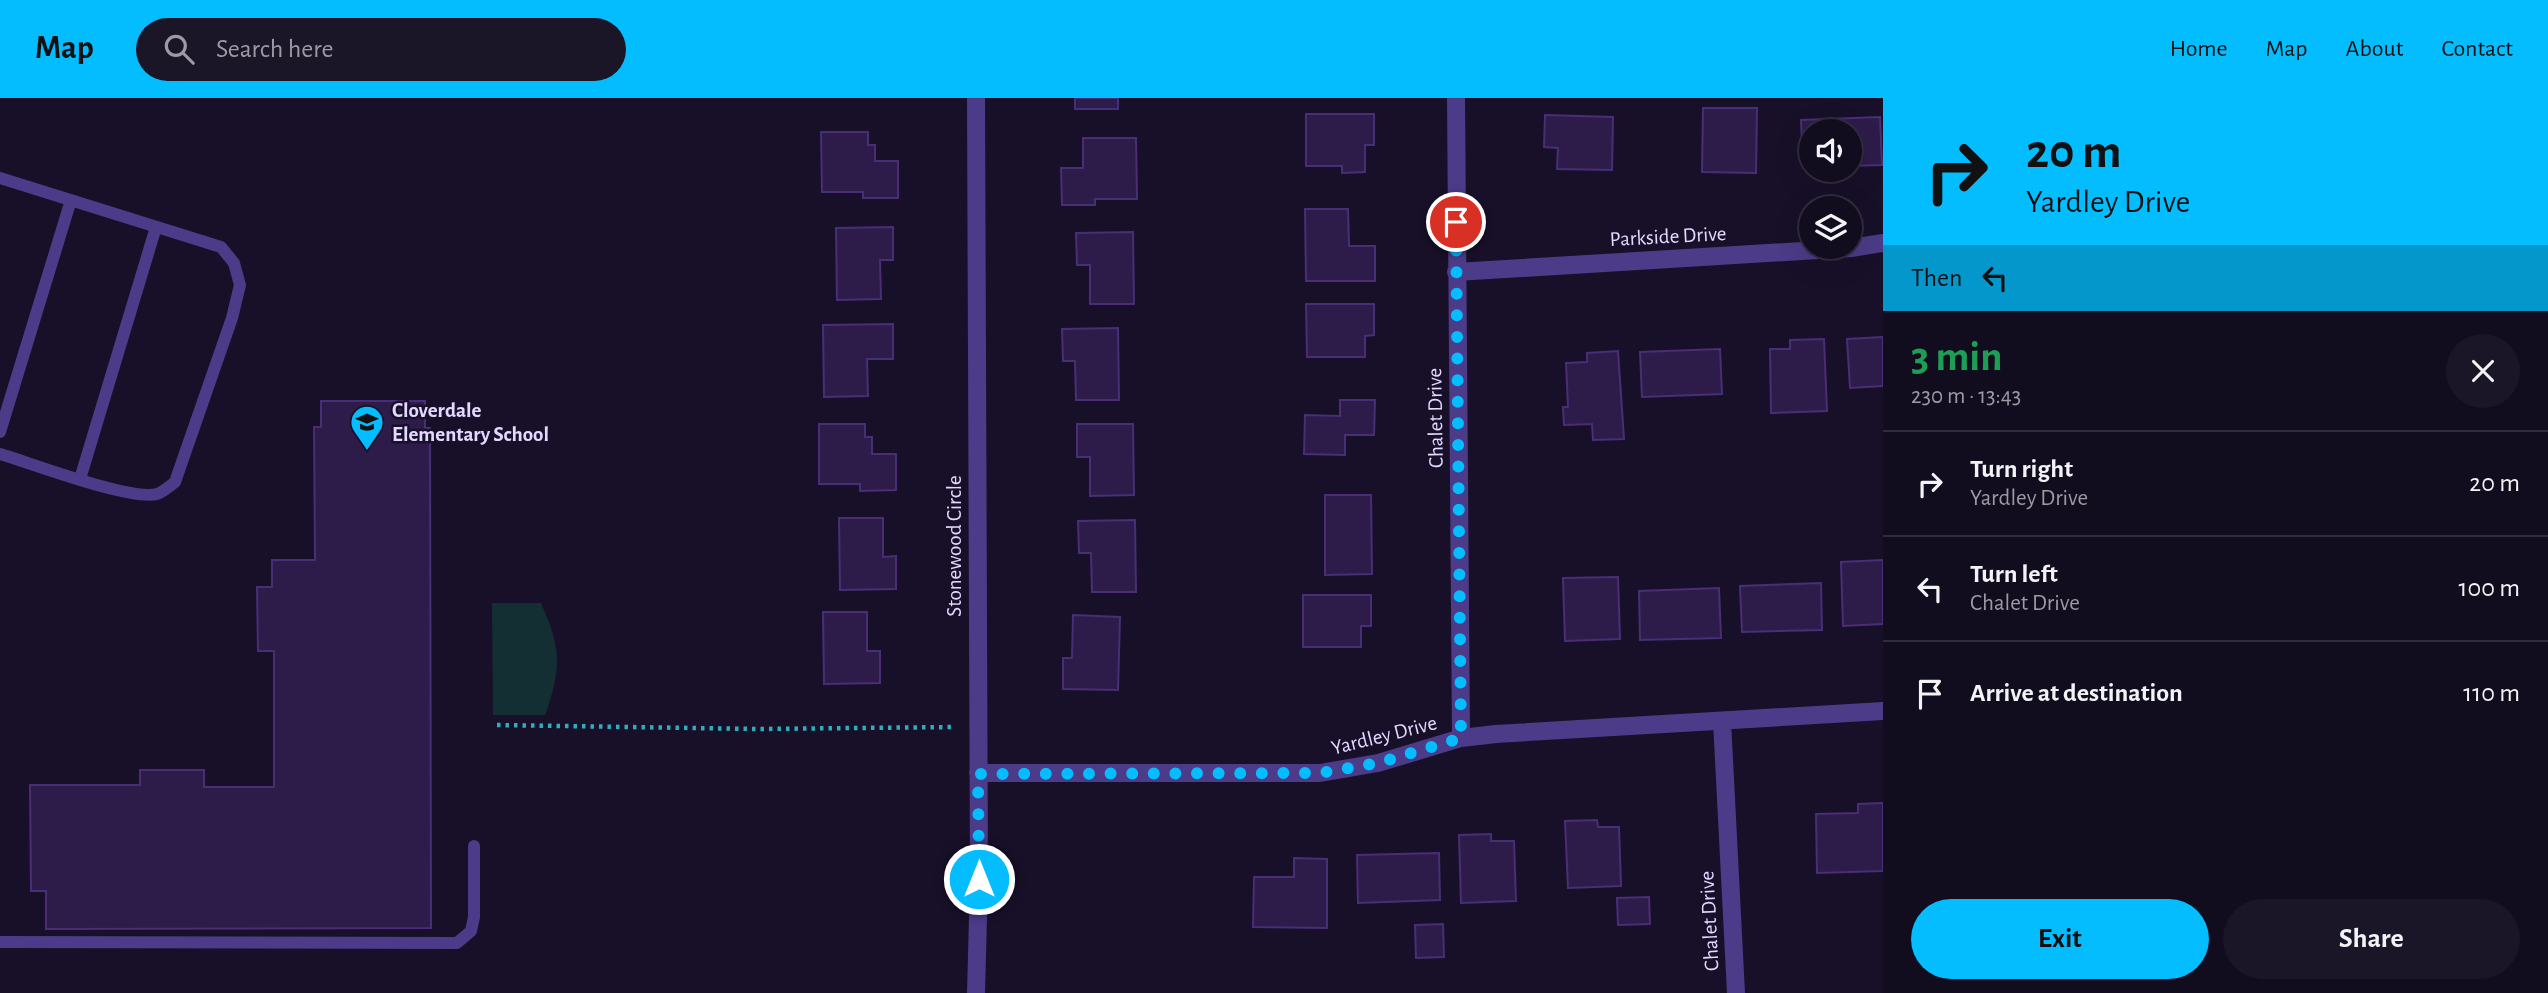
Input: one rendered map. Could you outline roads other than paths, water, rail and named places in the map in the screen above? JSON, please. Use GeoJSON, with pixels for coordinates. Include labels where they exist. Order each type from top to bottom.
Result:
{"type":"FeatureCollection","features":[{"type":"Feature","properties":{"kind":"street","name":"Stonewood Circle"},"geometry":{"type":"LineString","coordinates":[[976,98],[976,993]]}},
{"type":"Feature","properties":{"kind":"street","name":"Chalet Drive"},"geometry":{"type":"LineString","coordinates":[[1456,98],[1461,738]]}},
{"type":"Feature","properties":{"kind":"street","name":"Parkside Drive"},"geometry":{"type":"LineString","coordinates":[[1456,272],[1851,248],[1883,243]]}},
{"type":"Feature","properties":{"kind":"street","name":"Yardley Drive"},"geometry":{"type":"LineString","coordinates":[[978,774],[1320,773],[1378,763],[1461,738],[1496,734],[1883,712]]}},
{"type":"Feature","properties":{"kind":"street","name":"Chalet Drive"},"geometry":{"type":"LineString","coordinates":[[1722,721],[1736,993]]}},
{"type":"Feature","properties":{"kind":"lane"},"geometry":{"type":"LineString","coordinates":[[0,178],[221,247],[234,263],[240,285],[232,318],[175,482],[158,494],[140,495],[0,454]]}},
{"type":"Feature","properties":{"kind":"lane"},"geometry":{"type":"LineString","coordinates":[[0,432],[71,200]]}},
{"type":"Feature","properties":{"kind":"lane"},"geometry":{"type":"LineString","coordinates":[[80,479],[156,227]]}},
{"type":"Feature","properties":{"kind":"lane"},"geometry":{"type":"LineString","coordinates":[[0,942],[457,943],[471,930],[474,917],[474,846]]}},
{"type":"Feature","properties":{"kind":"place","name":"Cloverdale Elementary School"},"geometry":{"type":"Point","coordinates":[367,452]}}]}
